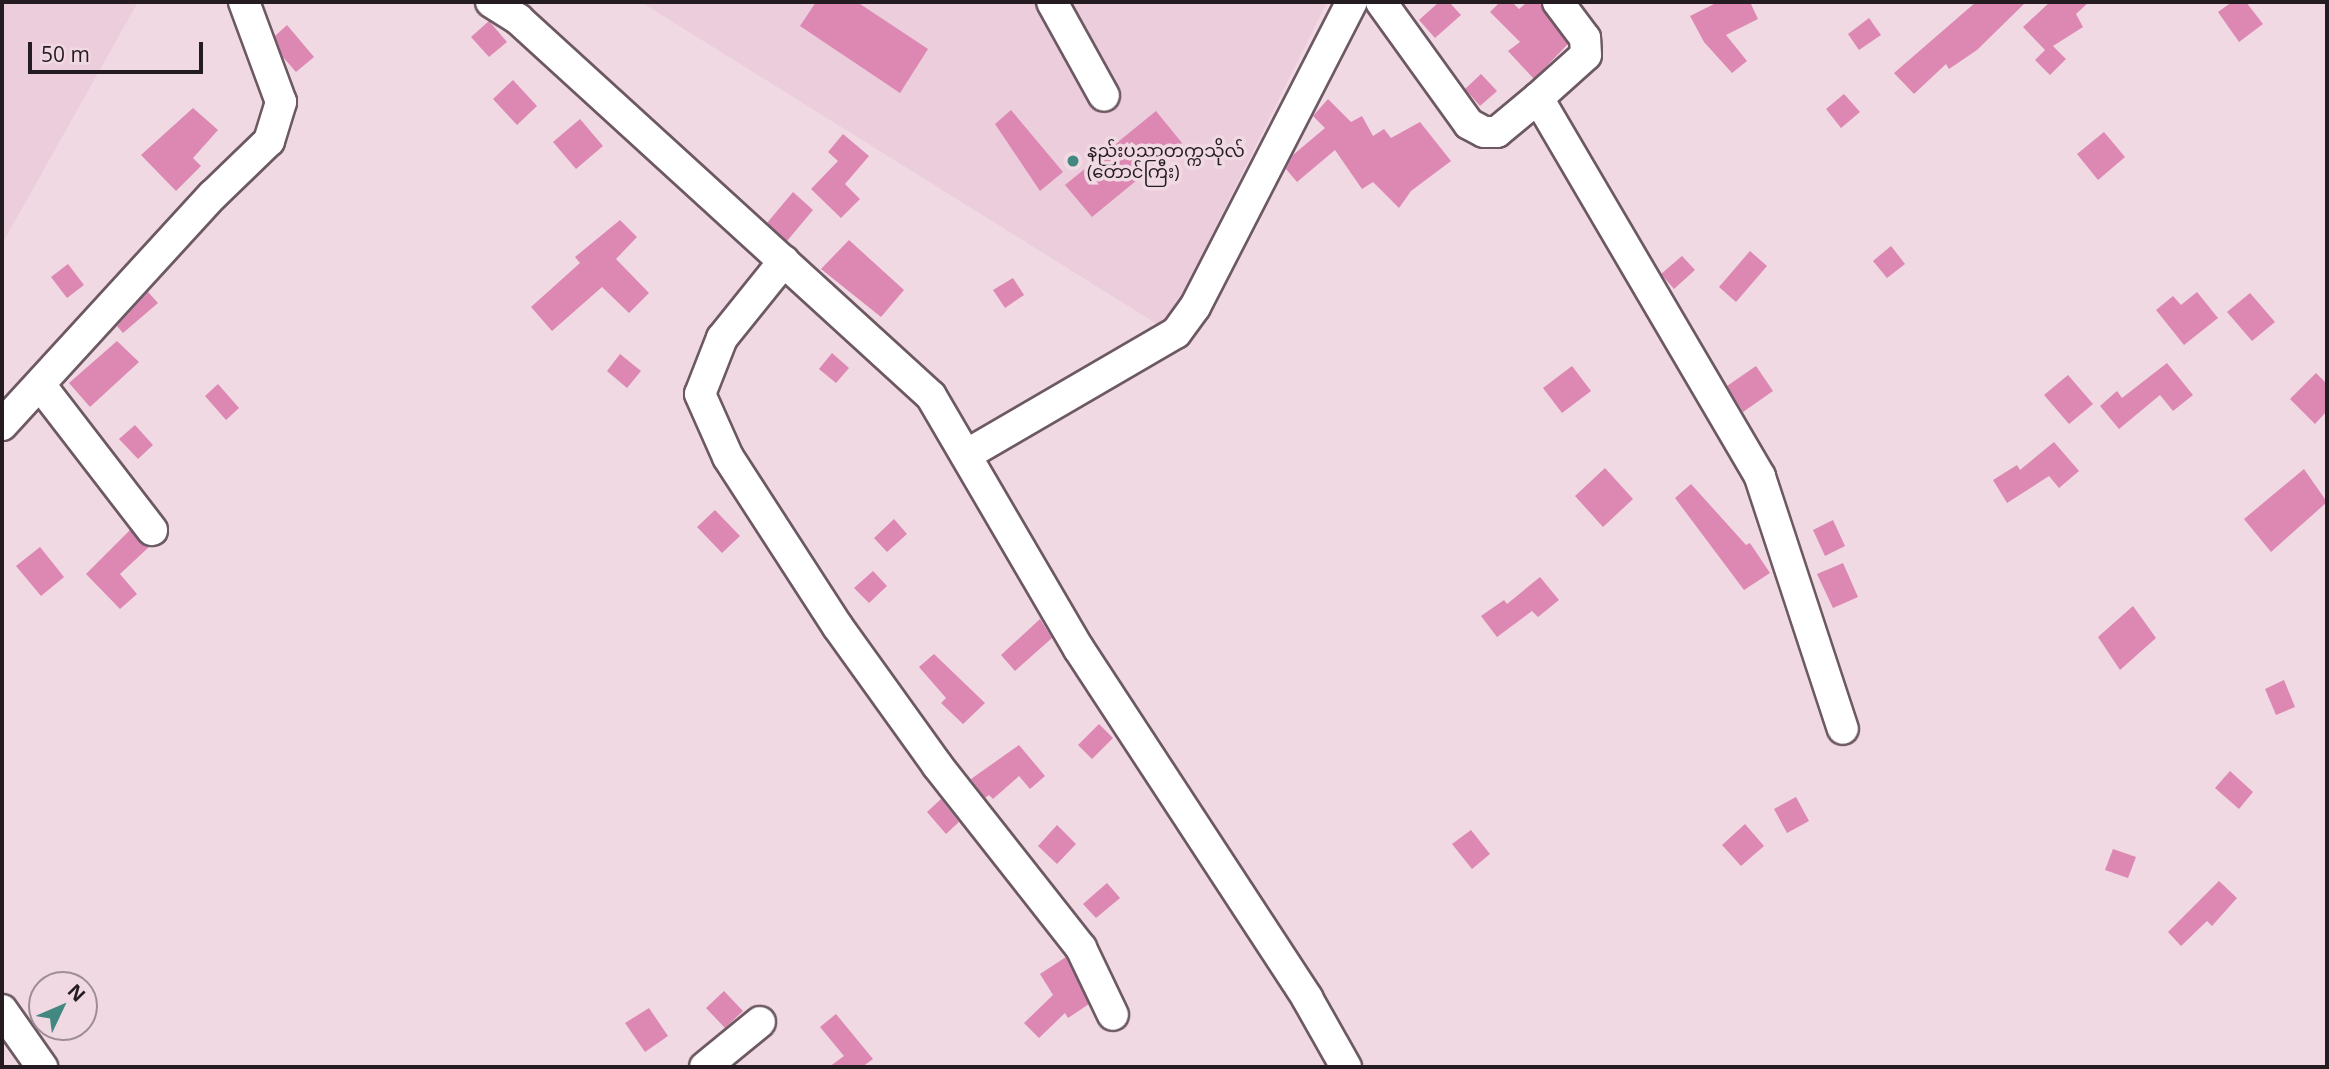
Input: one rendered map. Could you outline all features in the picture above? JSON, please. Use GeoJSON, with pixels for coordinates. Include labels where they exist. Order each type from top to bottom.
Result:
{"type":"FeatureCollection","features":[{"type":"Feature","properties":{"kind":"street"},"geometry":{"type":"LineString","coordinates":[[2,425],[41,386],[213,195],[269,141],[281,102],[244,2]]}},
{"type":"Feature","properties":{"kind":"street"},"geometry":{"type":"LineString","coordinates":[[491,2],[519,19],[931,396],[1079,649],[1307,998],[1346,1067]]}},
{"type":"Feature","properties":{"kind":"street"},"geometry":{"type":"LineString","coordinates":[[1052,2],[1104,96]]}},
{"type":"Feature","properties":{"kind":"street"},"geometry":{"type":"LineString","coordinates":[[965,455],[1176,332],[1195,307],[1352,2]]}},
{"type":"Feature","properties":{"kind":"street"},"geometry":{"type":"LineString","coordinates":[[1381,2],[1469,124],[1484,132],[1497,132],[1586,55],[1585,38],[1558,2]]}},
{"type":"Feature","properties":{"kind":"street"},"geometry":{"type":"LineString","coordinates":[[1538,98],[1760,477],[1843,729]]}},
{"type":"Feature","properties":{"kind":"street"},"geometry":{"type":"LineString","coordinates":[[785,261],[722,338],[700,394],[728,457],[838,626],[937,765],[1081,948],[1113,1015]]}},
{"type":"Feature","properties":{"kind":"street"},"geometry":{"type":"LineString","coordinates":[[41,386],[152,530]]}},
{"type":"Feature","properties":{"kind":"street"},"geometry":{"type":"LineString","coordinates":[[2,1010],[42,1067]]}},
{"type":"Feature","properties":{"kind":"street"},"geometry":{"type":"LineString","coordinates":[[705,1067],[760,1022]]}},
{"type":"Feature","properties":{"kind":"shaded area"},"geometry":{"type":"Polygon","coordinates":[[[2,2],[138,2],[2,244],[2,2]]]}},
{"type":"Feature","properties":{"kind":"shaded area","name":"နည်းပညာတက္ကသိုလ် (တောင်ကြီး)"},"geometry":{"type":"Polygon","coordinates":[[[641,2],[1327,2],[1165,329],[641,2]]]}},
{"type":"Feature","properties":{"kind":"building"},"geometry":{"type":"Polygon","coordinates":[[[816,2],[857,2],[928,49],[900,93],[800,26],[816,2]]]}},
{"type":"Feature","properties":{"kind":"building"},"geometry":{"type":"Polygon","coordinates":[[[1439,2],[1449,2],[1461,15],[1435,38],[1419,20],[1439,2]]]}},
{"type":"Feature","properties":{"kind":"building"},"geometry":{"type":"Polygon","coordinates":[[[1500,2],[1512,2],[1519,9],[1527,2],[1539,2],[1568,44],[1534,79],[1508,51],[1520,42],[1490,12],[1500,2]]]}},
{"type":"Feature","properties":{"kind":"building"},"geometry":{"type":"Polygon","coordinates":[[[1718,2],[1750,2],[1758,19],[1726,35],[1747,61],[1732,73],[1704,42],[1690,16],[1718,2]]]}},
{"type":"Feature","properties":{"kind":"building"},"geometry":{"type":"Polygon","coordinates":[[[1976,2],[2026,2],[1977,50],[1949,69],[1946,64],[1914,94],[1894,73],[1976,2]]]}},
{"type":"Feature","properties":{"kind":"building"},"geometry":{"type":"Polygon","coordinates":[[[2050,2],[2089,2],[2076,14],[2083,27],[2053,46],[2066,59],[2050,75],[2035,60],[2045,50],[2023,27],[2050,2]]]}},
{"type":"Feature","properties":{"kind":"building"},"geometry":{"type":"Polygon","coordinates":[[[2232,2],[2246,2],[2263,24],[2239,42],[2218,12],[2232,2]]]}},
{"type":"Feature","properties":{"kind":"building"},"geometry":{"type":"Polygon","coordinates":[[[1869,18],[1881,35],[1859,50],[1848,34],[1869,18]]]}},
{"type":"Feature","properties":{"kind":"building"},"geometry":{"type":"Polygon","coordinates":[[[489,21],[507,42],[489,57],[471,37],[489,21]]]}},
{"type":"Feature","properties":{"kind":"building"},"geometry":{"type":"Polygon","coordinates":[[[287,25],[314,57],[296,72],[283,57],[275,36],[287,25]]]}},
{"type":"Feature","properties":{"kind":"building"},"geometry":{"type":"Polygon","coordinates":[[[1481,74],[1497,91],[1480,106],[1465,89],[1481,74]]]}},
{"type":"Feature","properties":{"kind":"building"},"geometry":{"type":"Polygon","coordinates":[[[513,80],[537,106],[517,125],[493,99],[513,80]]]}},
{"type":"Feature","properties":{"kind":"building"},"geometry":{"type":"Polygon","coordinates":[[[1844,94],[1860,112],[1841,128],[1826,109],[1844,94]]]}},
{"type":"Feature","properties":{"kind":"building"},"geometry":{"type":"Polygon","coordinates":[[[1328,99],[1351,122],[1362,116],[1373,136],[1384,129],[1391,138],[1420,122],[1451,161],[1411,191],[1399,208],[1373,182],[1362,189],[1335,150],[1297,182],[1286,169],[1293,155],[1325,128],[1313,116],[1328,99]]]}},
{"type":"Feature","properties":{"kind":"building"},"geometry":{"type":"Polygon","coordinates":[[[193,108],[218,130],[193,158],[201,166],[176,191],[141,155],[193,108]]]}},
{"type":"Feature","properties":{"kind":"building"},"geometry":{"type":"Polygon","coordinates":[[[1011,110],[1063,172],[1040,191],[995,124],[1011,110]]]}},
{"type":"Feature","properties":{"kind":"building"},"geometry":{"type":"Polygon","coordinates":[[[1156,111],[1182,143],[1092,217],[1065,185],[1156,111]]]}},
{"type":"Feature","properties":{"kind":"building"},"geometry":{"type":"Polygon","coordinates":[[[580,119],[603,146],[576,169],[553,142],[580,119]]]}},
{"type":"Feature","properties":{"kind":"building"},"geometry":{"type":"Polygon","coordinates":[[[2104,132],[2125,157],[2098,180],[2077,154],[2104,132]]]}},
{"type":"Feature","properties":{"kind":"building"},"geometry":{"type":"Polygon","coordinates":[[[843,134],[869,156],[845,184],[860,199],[841,218],[811,189],[838,161],[828,152],[843,134]]]}},
{"type":"Feature","properties":{"kind":"building"},"geometry":{"type":"Polygon","coordinates":[[[793,192],[813,210],[787,241],[767,223],[793,192]]]}},
{"type":"Feature","properties":{"kind":"building"},"geometry":{"type":"Polygon","coordinates":[[[620,220],[637,237],[616,259],[649,293],[629,313],[602,287],[552,331],[531,307],[580,263],[575,257],[620,220]]]}},
{"type":"Feature","properties":{"kind":"building"},"geometry":{"type":"Polygon","coordinates":[[[849,240],[904,290],[881,317],[821,269],[849,240]]]}},
{"type":"Feature","properties":{"kind":"building"},"geometry":{"type":"Polygon","coordinates":[[[1891,246],[1905,264],[1887,278],[1873,261],[1891,246]]]}},
{"type":"Feature","properties":{"kind":"building"},"geometry":{"type":"Polygon","coordinates":[[[1750,251],[1767,266],[1736,302],[1719,287],[1750,251]]]}},
{"type":"Feature","properties":{"kind":"building"},"geometry":{"type":"Polygon","coordinates":[[[1682,256],[1695,270],[1674,289],[1661,274],[1682,256]]]}},
{"type":"Feature","properties":{"kind":"building"},"geometry":{"type":"Polygon","coordinates":[[[68,264],[84,285],[67,298],[51,277],[68,264]]]}},
{"type":"Feature","properties":{"kind":"building"},"geometry":{"type":"Polygon","coordinates":[[[1013,278],[1024,295],[1005,308],[993,290],[1013,278]]]}},
{"type":"Feature","properties":{"kind":"building"},"geometry":{"type":"Polygon","coordinates":[[[148,292],[158,303],[123,333],[117,326],[148,292]]]}},
{"type":"Feature","properties":{"kind":"building"},"geometry":{"type":"Polygon","coordinates":[[[2197,292],[2218,318],[2184,345],[2156,310],[2173,296],[2181,305],[2197,292]]]}},
{"type":"Feature","properties":{"kind":"building"},"geometry":{"type":"Polygon","coordinates":[[[2250,293],[2275,322],[2252,341],[2227,312],[2250,293]]]}},
{"type":"Feature","properties":{"kind":"building"},"geometry":{"type":"Polygon","coordinates":[[[117,341],[139,362],[90,407],[69,383],[117,341]]]}},
{"type":"Feature","properties":{"kind":"building"},"geometry":{"type":"Polygon","coordinates":[[[832,353],[849,368],[836,383],[819,369],[832,353]]]}},
{"type":"Feature","properties":{"kind":"building"},"geometry":{"type":"Polygon","coordinates":[[[620,354],[641,371],[627,388],[607,371],[620,354]]]}},
{"type":"Feature","properties":{"kind":"building"},"geometry":{"type":"Polygon","coordinates":[[[2167,363],[2193,395],[2173,411],[2160,395],[2119,429],[2100,406],[2117,391],[2122,398],[2167,363]]]}},
{"type":"Feature","properties":{"kind":"building"},"geometry":{"type":"Polygon","coordinates":[[[1572,366],[1591,391],[1562,413],[1543,388],[1572,366]]]}},
{"type":"Feature","properties":{"kind":"building"},"geometry":{"type":"Polygon","coordinates":[[[1756,366],[1773,391],[1743,412],[1727,386],[1756,366]]]}},
{"type":"Feature","properties":{"kind":"building"},"geometry":{"type":"Polygon","coordinates":[[[2316,373],[2327,384],[2327,411],[2315,424],[2290,399],[2316,373]]]}},
{"type":"Feature","properties":{"kind":"building"},"geometry":{"type":"Polygon","coordinates":[[[2068,375],[2093,404],[2069,424],[2044,395],[2068,375]]]}},
{"type":"Feature","properties":{"kind":"building"},"geometry":{"type":"Polygon","coordinates":[[[218,384],[239,408],[226,420],[205,396],[218,384]]]}},
{"type":"Feature","properties":{"kind":"building"},"geometry":{"type":"Polygon","coordinates":[[[135,425],[153,445],[138,459],[119,439],[135,425]]]}},
{"type":"Feature","properties":{"kind":"building"},"geometry":{"type":"Polygon","coordinates":[[[2054,442],[2079,471],[2059,488],[2049,476],[2007,503],[1993,480],[2017,465],[2020,470],[2054,442]]]}},
{"type":"Feature","properties":{"kind":"building"},"geometry":{"type":"Polygon","coordinates":[[[1605,468],[1633,499],[1603,527],[1575,496],[1605,468]]]}},
{"type":"Feature","properties":{"kind":"building"},"geometry":{"type":"Polygon","coordinates":[[[2304,469],[2327,502],[2271,552],[2244,519],[2304,469]]]}},
{"type":"Feature","properties":{"kind":"building"},"geometry":{"type":"Polygon","coordinates":[[[1691,484],[1746,545],[1750,543],[1770,573],[1744,590],[1675,498],[1691,484]]]}},
{"type":"Feature","properties":{"kind":"building"},"geometry":{"type":"Polygon","coordinates":[[[715,510],[740,536],[722,553],[697,527],[715,510]]]}},
{"type":"Feature","properties":{"kind":"building"},"geometry":{"type":"Polygon","coordinates":[[[894,519],[907,534],[887,552],[874,538],[894,519]]]}},
{"type":"Feature","properties":{"kind":"building"},"geometry":{"type":"Polygon","coordinates":[[[1833,520],[1845,546],[1825,556],[1813,530],[1833,520]]]}},
{"type":"Feature","properties":{"kind":"building"},"geometry":{"type":"Polygon","coordinates":[[[130,530],[149,547],[120,574],[137,594],[120,609],[86,574],[130,530]]]}},
{"type":"Feature","properties":{"kind":"building"},"geometry":{"type":"Polygon","coordinates":[[[40,547],[64,577],[41,596],[16,566],[40,547]]]}},
{"type":"Feature","properties":{"kind":"building"},"geometry":{"type":"Polygon","coordinates":[[[1843,563],[1858,597],[1833,608],[1817,574],[1843,563]]]}},
{"type":"Feature","properties":{"kind":"building"},"geometry":{"type":"Polygon","coordinates":[[[873,571],[887,586],[869,603],[854,588],[873,571]]]}},
{"type":"Feature","properties":{"kind":"building"},"geometry":{"type":"Polygon","coordinates":[[[1540,577],[1559,600],[1538,617],[1532,611],[1497,637],[1481,616],[1504,600],[1507,604],[1540,577]]]}},
{"type":"Feature","properties":{"kind":"building"},"geometry":{"type":"Polygon","coordinates":[[[2133,606],[2156,638],[2120,670],[2098,637],[2133,606]]]}},
{"type":"Feature","properties":{"kind":"building"},"geometry":{"type":"Polygon","coordinates":[[[1040,619],[1052,638],[1015,671],[1001,655],[1040,619]]]}},
{"type":"Feature","properties":{"kind":"building"},"geometry":{"type":"Polygon","coordinates":[[[934,654],[985,703],[963,724],[941,703],[946,698],[919,667],[934,654]]]}},
{"type":"Feature","properties":{"kind":"building"},"geometry":{"type":"Polygon","coordinates":[[[2284,680],[2295,707],[2276,715],[2265,689],[2284,680]]]}},
{"type":"Feature","properties":{"kind":"building"},"geometry":{"type":"Polygon","coordinates":[[[1099,724],[1113,738],[1092,759],[1078,745],[1099,724]]]}},
{"type":"Feature","properties":{"kind":"building"},"geometry":{"type":"Polygon","coordinates":[[[1019,745],[1045,776],[1030,789],[1019,776],[993,799],[989,795],[985,798],[971,779],[1019,745]]]}},
{"type":"Feature","properties":{"kind":"building"},"geometry":{"type":"Polygon","coordinates":[[[2230,771],[2253,792],[2239,809],[2215,788],[2230,771]]]}},
{"type":"Feature","properties":{"kind":"building"},"geometry":{"type":"Polygon","coordinates":[[[1796,797],[1809,821],[1787,833],[1774,809],[1796,797]]]}},
{"type":"Feature","properties":{"kind":"building"},"geometry":{"type":"Polygon","coordinates":[[[941,799],[959,822],[946,834],[927,812],[941,799]]]}},
{"type":"Feature","properties":{"kind":"building"},"geometry":{"type":"Polygon","coordinates":[[[1745,824],[1764,846],[1741,866],[1722,845],[1745,824]]]}},
{"type":"Feature","properties":{"kind":"building"},"geometry":{"type":"Polygon","coordinates":[[[1057,825],[1076,844],[1057,864],[1038,846],[1057,825]]]}},
{"type":"Feature","properties":{"kind":"building"},"geometry":{"type":"Polygon","coordinates":[[[1471,830],[1490,854],[1472,869],[1452,844],[1471,830]]]}},
{"type":"Feature","properties":{"kind":"building"},"geometry":{"type":"Polygon","coordinates":[[[2113,849],[2136,857],[2128,878],[2105,870],[2113,849]]]}},
{"type":"Feature","properties":{"kind":"building"},"geometry":{"type":"Polygon","coordinates":[[[2219,881],[2237,898],[2212,926],[2207,921],[2181,946],[2168,932],[2219,881]]]}},
{"type":"Feature","properties":{"kind":"building"},"geometry":{"type":"Polygon","coordinates":[[[1107,883],[1120,898],[1096,918],[1083,904],[1107,883]]]}},
{"type":"Feature","properties":{"kind":"building"},"geometry":{"type":"Polygon","coordinates":[[[1066,957],[1089,1004],[1068,1018],[1065,1013],[1039,1038],[1024,1023],[1053,995],[1040,974],[1066,957]]]}},
{"type":"Feature","properties":{"kind":"building"},"geometry":{"type":"Polygon","coordinates":[[[724,991],[743,1011],[725,1028],[706,1008],[724,991]]]}},
{"type":"Feature","properties":{"kind":"building"},"geometry":{"type":"Polygon","coordinates":[[[649,1008],[668,1036],[645,1052],[625,1023],[649,1008]]]}},
{"type":"Feature","properties":{"kind":"building"},"geometry":{"type":"Polygon","coordinates":[[[836,1014],[873,1059],[862,1067],[829,1067],[844,1056],[820,1027],[836,1014]]]}},
{"type":"Feature","properties":{"kind":"place","name":"နည်းပညာတက္ကသိုလ် (တောင်ကြီး)"},"geometry":{"type":"Point","coordinates":[1073,161]}}]}
